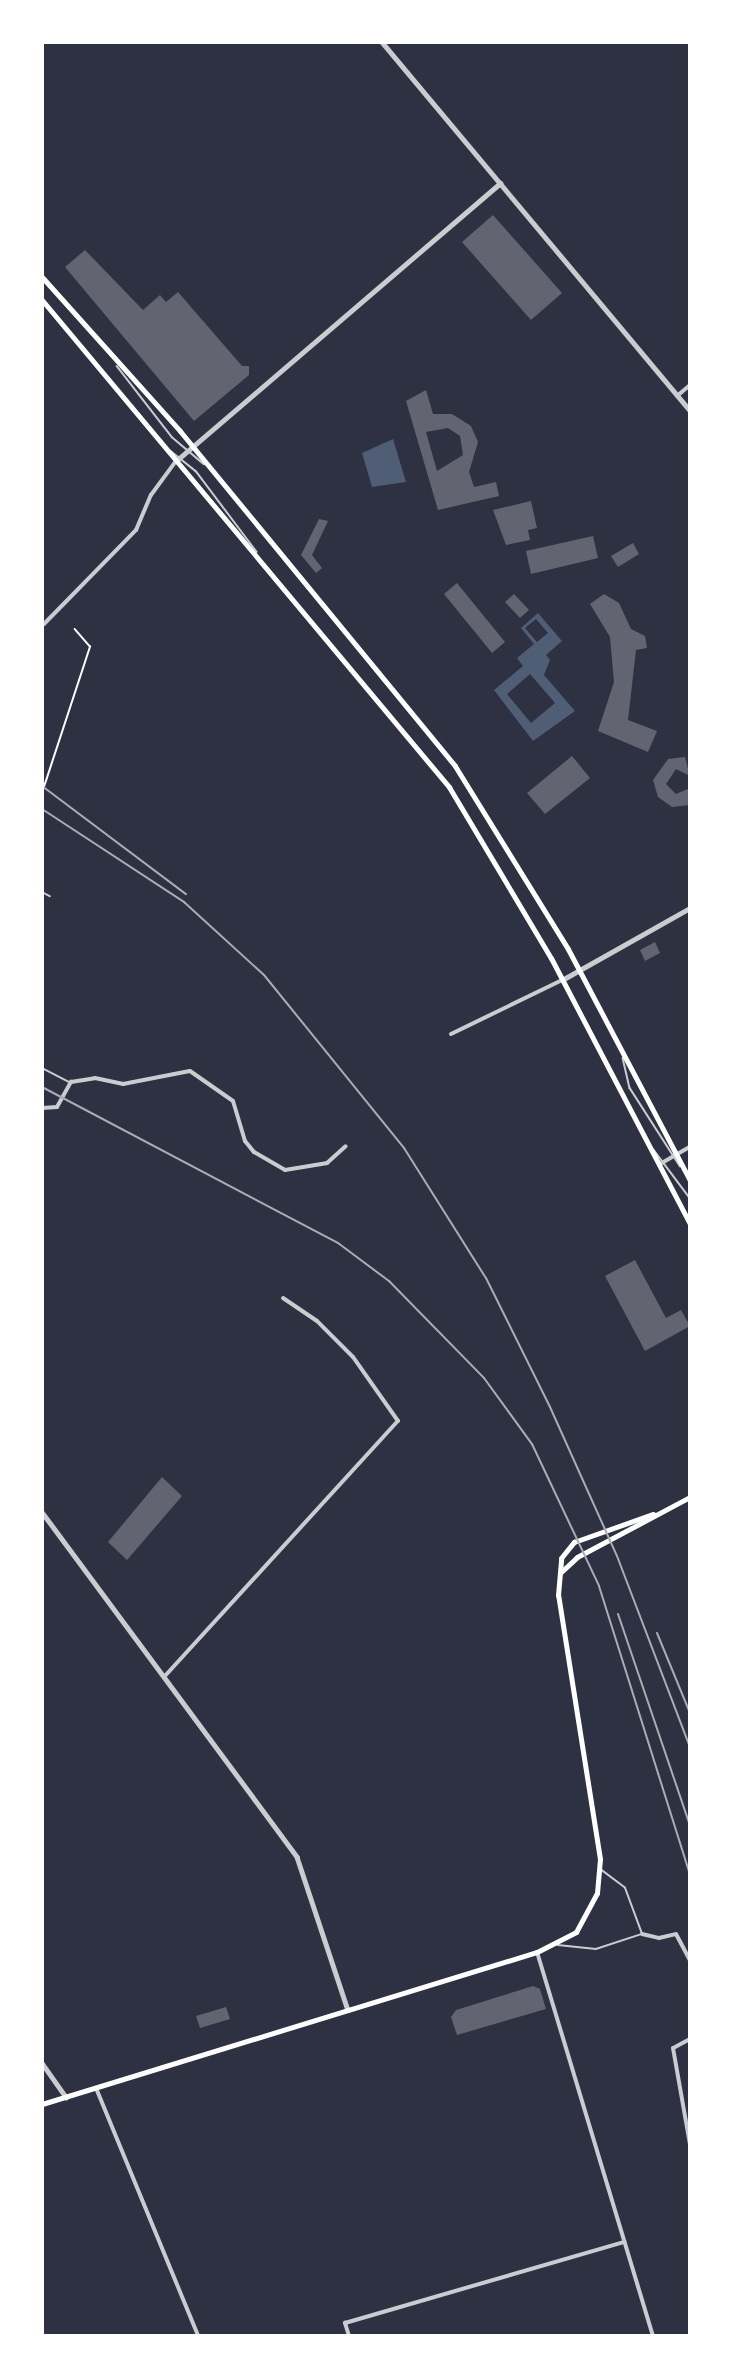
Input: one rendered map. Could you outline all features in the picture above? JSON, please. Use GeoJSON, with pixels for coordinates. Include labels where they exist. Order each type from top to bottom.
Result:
{"type":"FeatureCollection","features":[{"type":"Feature","properties":{"kind":"main road"},"geometry":{"type":"LineString","coordinates":[[42,277],[117,366],[137,381],[190,449],[455,766],[514,855],[580,970],[689,1178]]}},
{"type":"Feature","properties":{"kind":"main road"},"geometry":{"type":"LineString","coordinates":[[42,300],[178,460],[227,526],[257,552],[449,787],[562,980],[662,1162],[690,1224]]}},
{"type":"Feature","properties":{"kind":"main road"},"geometry":{"type":"LineString","coordinates":[[559,1575],[577,1557],[653,1514],[690,1497]]}},
{"type":"Feature","properties":{"kind":"main road"},"geometry":{"type":"LineString","coordinates":[[42,2104],[537,1952],[557,1944],[576,1932],[588,1915],[600,1869],[559,1575],[561,1558],[574,1542],[653,1514]]}},
{"type":"Feature","properties":{"kind":"street"},"geometry":{"type":"LineString","coordinates":[[382,42],[690,411]]}},
{"type":"Feature","properties":{"kind":"street"},"geometry":{"type":"LineString","coordinates":[[44,624],[136,530],[151,495],[178,460],[500,183]]}},
{"type":"Feature","properties":{"kind":"street"},"geometry":{"type":"LineString","coordinates":[[677,396],[690,385]]}},
{"type":"Feature","properties":{"kind":"street"},"geometry":{"type":"LineString","coordinates":[[452,1034],[562,980],[690,908]]}},
{"type":"Feature","properties":{"kind":"street"},"geometry":{"type":"LineString","coordinates":[[42,1108],[57,1107],[71,1082],[95,1078],[123,1084],[190,1071],[233,1101],[245,1141],[254,1152],[285,1170],[327,1163],[346,1146]]}},
{"type":"Feature","properties":{"kind":"street"},"geometry":{"type":"LineString","coordinates":[[662,1162],[690,1147]]}},
{"type":"Feature","properties":{"kind":"street"},"geometry":{"type":"LineString","coordinates":[[164,1677],[398,1421],[353,1357],[317,1321],[283,1298]]}},
{"type":"Feature","properties":{"kind":"street"},"geometry":{"type":"LineString","coordinates":[[42,1512],[297,1857],[348,2010]]}},
{"type":"Feature","properties":{"kind":"street"},"geometry":{"type":"LineString","coordinates":[[642,1934],[676,1934],[690,1960]]}},
{"type":"Feature","properties":{"kind":"street"},"geometry":{"type":"LineString","coordinates":[[537,1952],[652,2336]]}},
{"type":"Feature","properties":{"kind":"street"},"geometry":{"type":"LineString","coordinates":[[690,2039],[673,2048],[690,2144]]}},
{"type":"Feature","properties":{"kind":"street"},"geometry":{"type":"LineString","coordinates":[[42,2064],[66,2097]]}},
{"type":"Feature","properties":{"kind":"street"},"geometry":{"type":"LineString","coordinates":[[96,2088],[198,2336]]}},
{"type":"Feature","properties":{"kind":"street"},"geometry":{"type":"LineString","coordinates":[[349,2336],[345,2323],[624,2242]]}},
{"type":"Feature","properties":{"kind":"lane"},"geometry":{"type":"LineString","coordinates":[[117,366],[190,449]]}},
{"type":"Feature","properties":{"kind":"lane"},"geometry":{"type":"LineString","coordinates":[[178,460],[238,522],[257,552]]}},
{"type":"Feature","properties":{"kind":"lane"},"geometry":{"type":"LineString","coordinates":[[42,892],[50,896]]}},
{"type":"Feature","properties":{"kind":"lane"},"geometry":{"type":"LineString","coordinates":[[622,1054],[623,1075],[675,1155]]}},
{"type":"Feature","properties":{"kind":"lane"},"geometry":{"type":"LineString","coordinates":[[42,1068],[71,1082]]}},
{"type":"Feature","properties":{"kind":"lane"},"geometry":{"type":"LineString","coordinates":[[662,1162],[690,1198]]}},
{"type":"Feature","properties":{"kind":"lane"},"geometry":{"type":"LineString","coordinates":[[557,1944],[596,1949],[642,1934],[625,1888],[600,1869]]}},
{"type":"Feature","properties":{"kind":"path"},"geometry":{"type":"LineString","coordinates":[[42,793],[90,647],[75,630]]}},
{"type":"Feature","properties":{"kind":"water"},"geometry":{"type":"Polygon","coordinates":[[[393,439],[406,482],[372,487],[362,453],[393,439]]]}},
{"type":"Feature","properties":{"kind":"water"},"geometry":{"type":"Polygon","coordinates":[[[538,613],[562,641],[546,655],[550,660],[544,675],[575,711],[533,741],[494,690],[523,666],[517,658],[534,644],[521,628],[538,613]],[[536,619],[525,628],[537,642],[548,633],[536,619]],[[530,674],[507,694],[531,723],[555,703],[530,674]]]}},
{"type":"Feature","properties":{"kind":"building"},"geometry":{"type":"Polygon","coordinates":[[[493,215],[562,293],[531,320],[462,242],[493,215]]]}},
{"type":"Feature","properties":{"kind":"building"},"geometry":{"type":"Polygon","coordinates":[[[85,250],[143,310],[160,295],[166,302],[178,292],[242,366],[249,366],[249,375],[194,421],[65,267],[85,250]]]}},
{"type":"Feature","properties":{"kind":"building"},"geometry":{"type":"Polygon","coordinates":[[[426,390],[433,414],[452,414],[471,426],[478,442],[469,472],[474,487],[496,482],[499,496],[438,510],[406,401],[426,390]],[[448,428],[426,432],[437,471],[463,455],[460,436],[448,428]]]}},
{"type":"Feature","properties":{"kind":"building"},"geometry":{"type":"Polygon","coordinates":[[[531,501],[537,528],[528,530],[530,540],[506,545],[493,510],[531,501]]]}},
{"type":"Feature","properties":{"kind":"building"},"geometry":{"type":"Polygon","coordinates":[[[319,519],[328,521],[312,555],[322,568],[316,573],[301,555],[319,519]]]}},
{"type":"Feature","properties":{"kind":"building"},"geometry":{"type":"Polygon","coordinates":[[[593,536],[598,558],[531,574],[526,551],[593,536]]]}},
{"type":"Feature","properties":{"kind":"building"},"geometry":{"type":"Polygon","coordinates":[[[633,543],[639,554],[618,567],[611,556],[633,543]]]}},
{"type":"Feature","properties":{"kind":"building"},"geometry":{"type":"Polygon","coordinates":[[[457,583],[505,642],[492,653],[444,594],[457,583]]]}},
{"type":"Feature","properties":{"kind":"building"},"geometry":{"type":"Polygon","coordinates":[[[514,594],[529,610],[520,618],[505,602],[514,594]]]}},
{"type":"Feature","properties":{"kind":"building"},"geometry":{"type":"Polygon","coordinates":[[[604,594],[619,603],[631,629],[645,636],[647,648],[636,650],[628,720],[657,731],[648,752],[598,731],[614,682],[610,637],[590,604],[604,594]]]}},
{"type":"Feature","properties":{"kind":"building"},"geometry":{"type":"Polygon","coordinates":[[[572,756],[590,778],[545,814],[527,793],[572,756]]]}},
{"type":"Feature","properties":{"kind":"building"},"geometry":{"type":"Polygon","coordinates":[[[685,757],[690,776],[676,769],[666,784],[676,794],[690,788],[690,805],[672,807],[658,797],[653,780],[668,759],[685,757]]]}},
{"type":"Feature","properties":{"kind":"building"},"geometry":{"type":"Polygon","coordinates":[[[655,942],[660,953],[645,961],[640,950],[655,942]]]}},
{"type":"Feature","properties":{"kind":"building"},"geometry":{"type":"Polygon","coordinates":[[[635,1260],[666,1318],[681,1310],[690,1326],[645,1351],[605,1276],[635,1260]]]}},
{"type":"Feature","properties":{"kind":"building"},"geometry":{"type":"Polygon","coordinates":[[[162,1477],[182,1496],[127,1560],[108,1542],[162,1477]]]}},
{"type":"Feature","properties":{"kind":"building"},"geometry":{"type":"Polygon","coordinates":[[[533,1986],[540,1989],[546,2009],[457,2035],[451,2017],[456,2010],[533,1986]]]}},
{"type":"Feature","properties":{"kind":"building"},"geometry":{"type":"Polygon","coordinates":[[[226,2007],[230,2019],[200,2028],[196,2016],[226,2007]]]}},
{"type":"Feature","properties":{"kind":"railway"},"geometry":{"type":"LineString","coordinates":[[42,786],[186,894]]}},
{"type":"Feature","properties":{"kind":"railway"},"geometry":{"type":"LineString","coordinates":[[42,809],[184,902],[264,975],[404,1148],[486,1278],[550,1407],[617,1556],[690,1747]]}},
{"type":"Feature","properties":{"kind":"railway"},"geometry":{"type":"LineString","coordinates":[[42,1087],[338,1243],[389,1281],[484,1378],[532,1444],[599,1586],[690,1875]]}},
{"type":"Feature","properties":{"kind":"railway"},"geometry":{"type":"LineString","coordinates":[[618,1614],[690,1825]]}},
{"type":"Feature","properties":{"kind":"railway"},"geometry":{"type":"LineString","coordinates":[[657,1633],[690,1713]]}}]}
